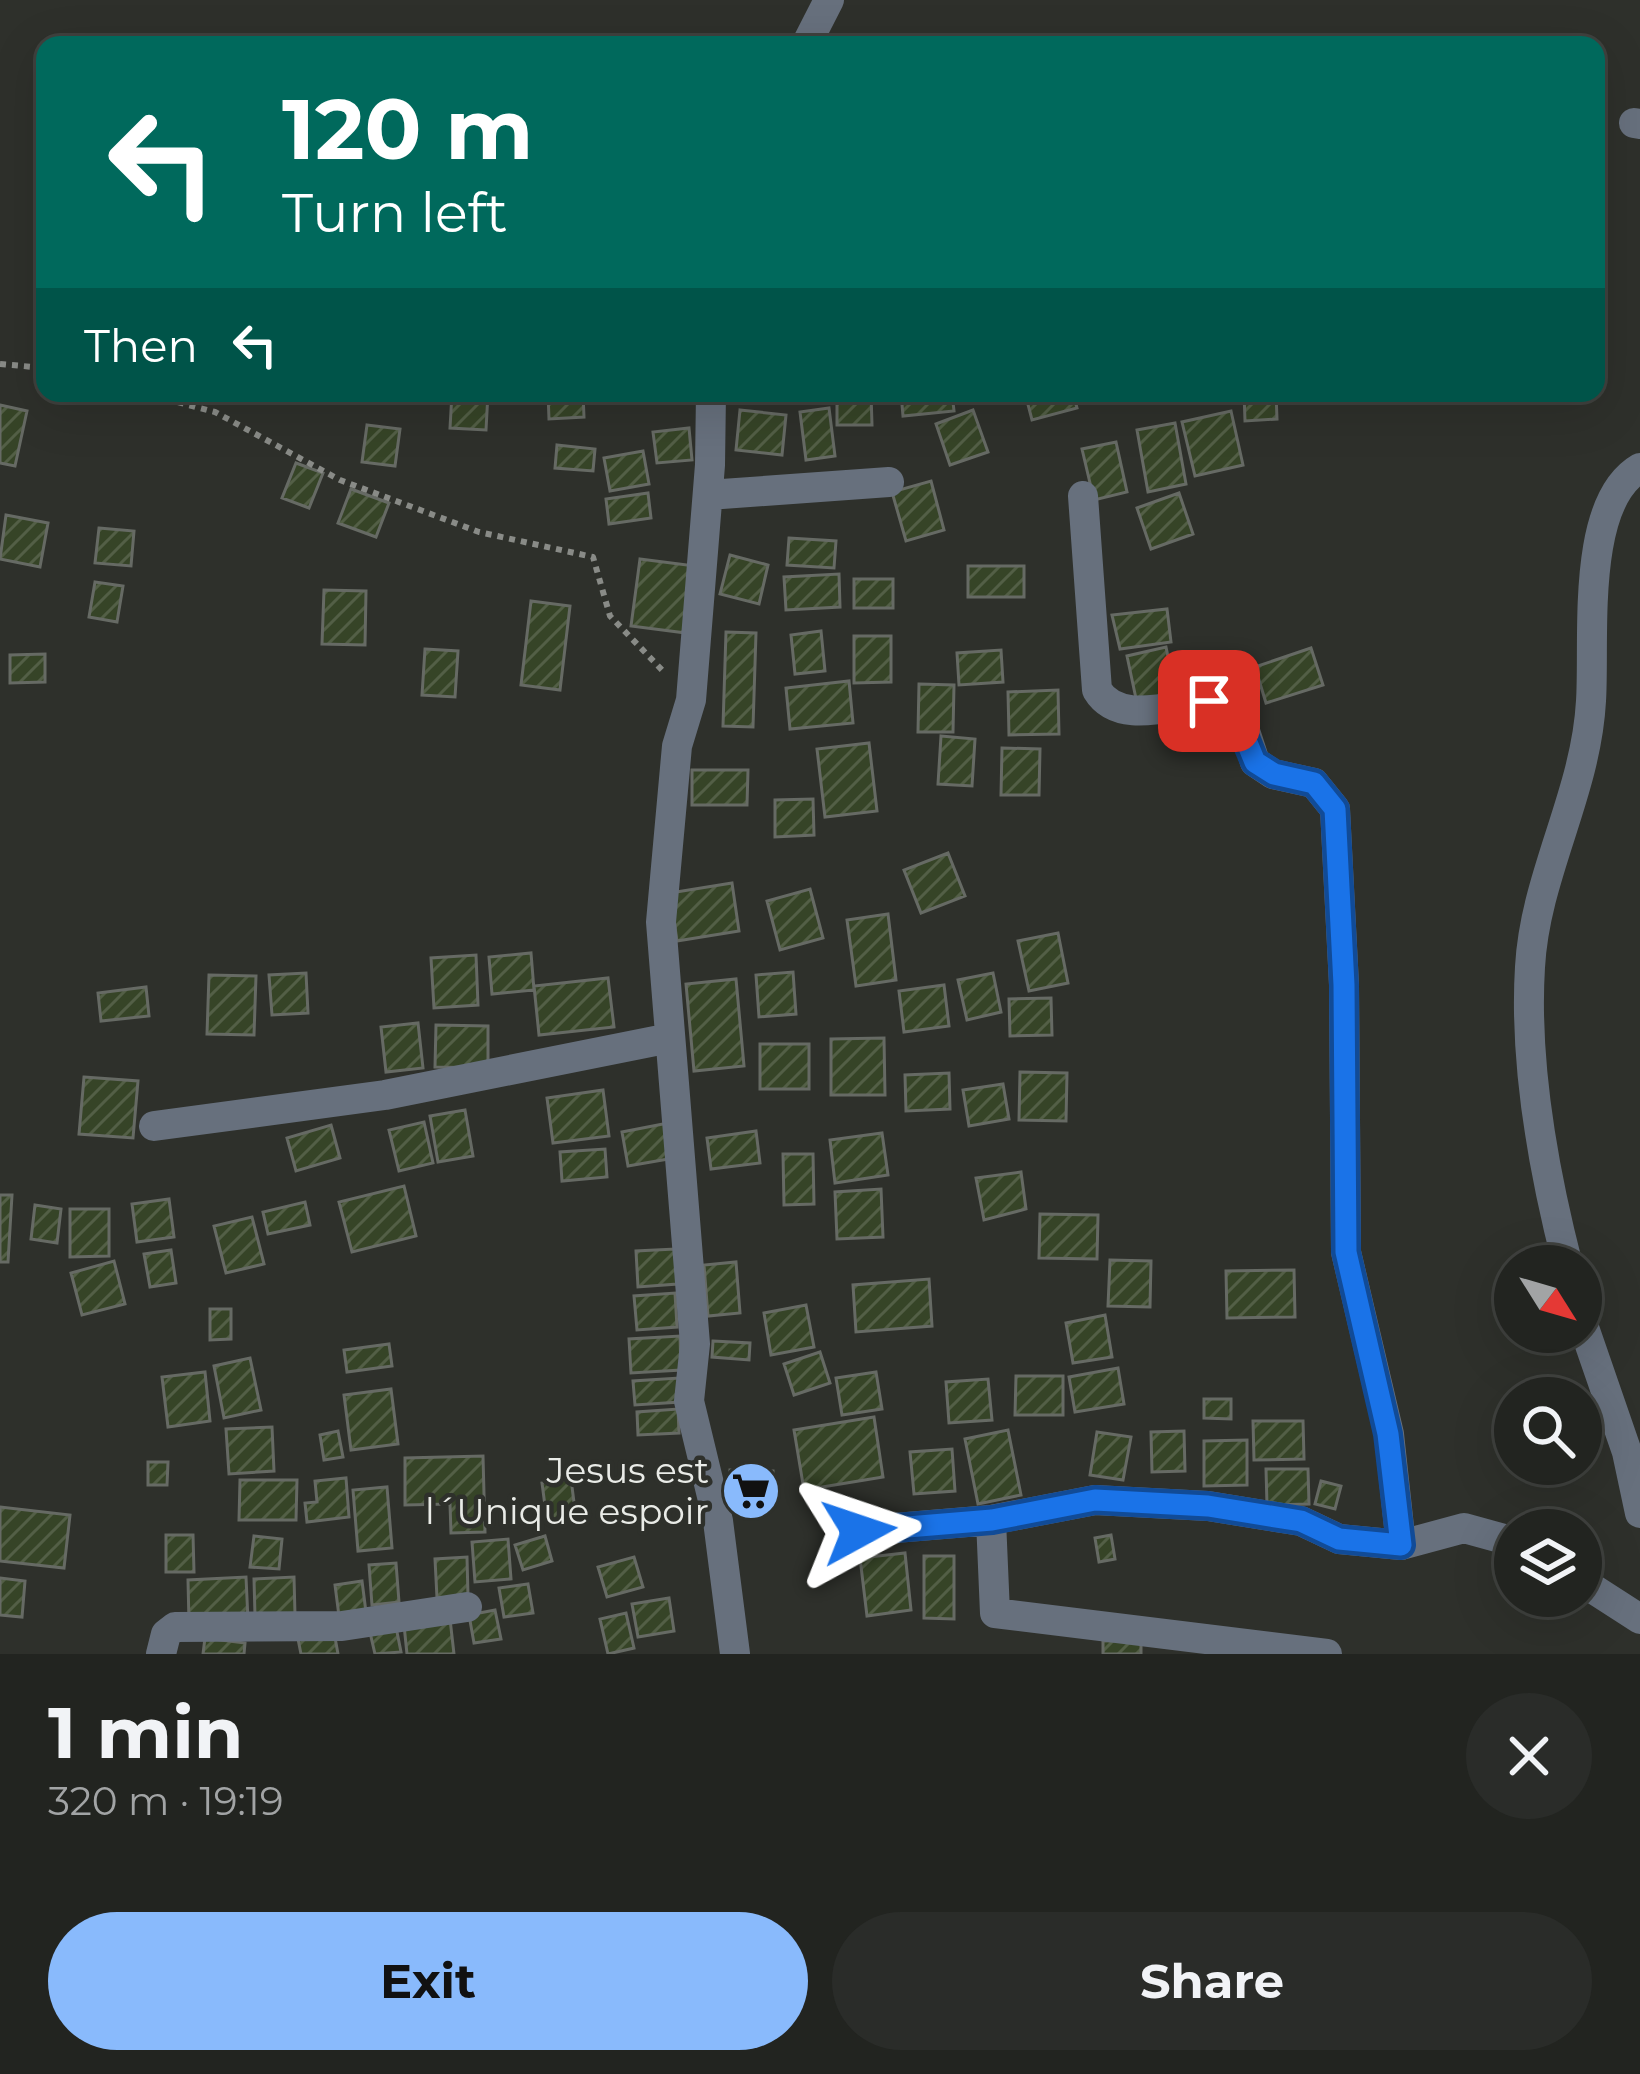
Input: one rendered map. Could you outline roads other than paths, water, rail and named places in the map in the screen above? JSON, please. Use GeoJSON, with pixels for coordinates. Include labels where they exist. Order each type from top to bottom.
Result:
{"type":"FeatureCollection","features":[{"type":"Feature","properties":{"kind":"street"},"geometry":{"type":"LineString","coordinates":[[811,36],[829,0]]}},
{"type":"Feature","properties":{"kind":"street"},"geometry":{"type":"LineString","coordinates":[[711,402],[691,700],[677,746],[661,922],[695,1344],[688,1401],[718,1521],[736,1654]]}},
{"type":"Feature","properties":{"kind":"street"},"geometry":{"type":"LineString","coordinates":[[1565,1245],[1531,1041],[1530,968],[1536,916],[1589,743],[1598,535],[1613,496],[1640,468]]}},
{"type":"Feature","properties":{"kind":"street"},"geometry":{"type":"LineString","coordinates":[[708,495],[889,482]]}},
{"type":"Feature","properties":{"kind":"street"},"geometry":{"type":"LineString","coordinates":[[1083,496],[1096,690],[1102,700],[1131,711],[1223,702],[1243,724],[1255,762],[1274,774],[1314,783],[1335,809],[1344,985],[1346,1252],[1388,1434],[1401,1545]]}},
{"type":"Feature","properties":{"kind":"street"},"geometry":{"type":"LineString","coordinates":[[154,1126],[385,1095],[670,1038]]}},
{"type":"Feature","properties":{"kind":"street"},"geometry":{"type":"LineString","coordinates":[[1593,1353],[1627,1452],[1640,1513]]}},
{"type":"Feature","properties":{"kind":"street"},"geometry":{"type":"LineString","coordinates":[[859,1531],[992,1520],[1095,1500],[1208,1506],[1301,1521],[1339,1539],[1401,1545],[1464,1528],[1494,1536]]}},
{"type":"Feature","properties":{"kind":"street"},"geometry":{"type":"LineString","coordinates":[[992,1520],[995,1613],[1327,1654]]}},
{"type":"Feature","properties":{"kind":"street"},"geometry":{"type":"LineString","coordinates":[[1602,1595],[1640,1619]]}},
{"type":"Feature","properties":{"kind":"street"},"geometry":{"type":"LineString","coordinates":[[161,1654],[166,1634],[175,1627],[342,1626],[467,1607]]}},
{"type":"Feature","properties":{"kind":"place","name":"Jesus est l´Unique espoir"},"geometry":{"type":"Point","coordinates":[751,1491]}}]}
